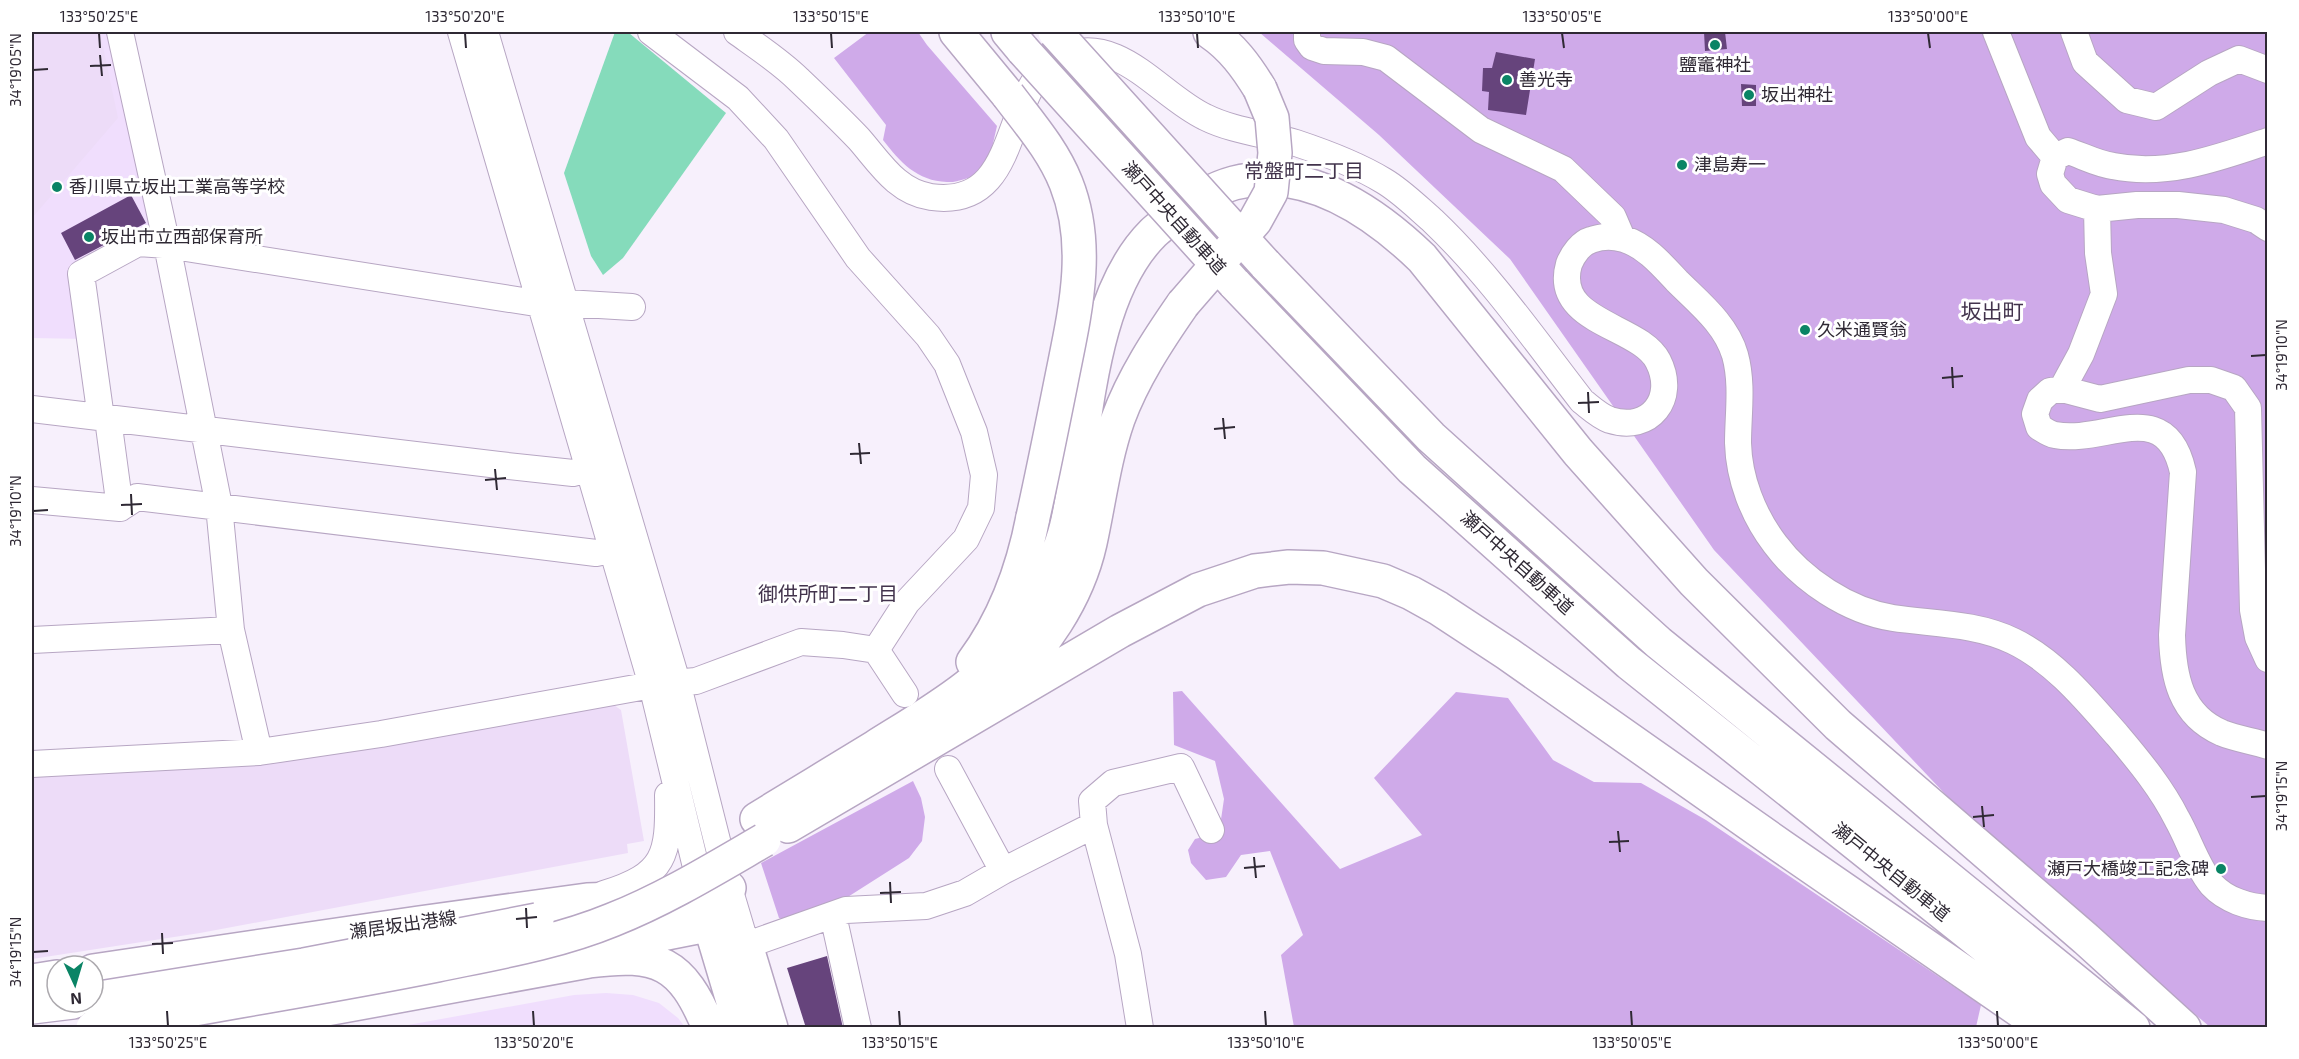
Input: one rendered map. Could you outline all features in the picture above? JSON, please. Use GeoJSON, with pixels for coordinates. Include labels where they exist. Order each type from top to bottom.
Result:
{"type":"FeatureCollection","features":[{"type":"Feature","properties":{"kind":"main road"},"geometry":{"type":"LineString","coordinates":[[937,708],[979,653],[999,620],[1016,584],[1027,548],[1079,287],[1080,248],[1075,214],[1066,183],[1048,148],[956,32]]}},
{"type":"Feature","properties":{"kind":"main road","name":"瀬戸中央自動車道"},"geometry":{"type":"LineString","coordinates":[[1055,32],[1265,264],[1431,437],[1659,643],[2133,1028]]}},
{"type":"Feature","properties":{"kind":"main road"},"geometry":{"type":"LineString","coordinates":[[973,719],[1024,667],[1059,619],[1077,582],[1089,546],[1118,420],[1138,376],[1159,338],[1183,304],[1254,221],[1271,192],[1275,153],[1272,118],[1260,88],[1242,60],[1221,39],[1210,32]]}},
{"type":"Feature","properties":{"kind":"main road","name":"瀬戸中央自動車道"},"geometry":{"type":"LineString","coordinates":[[1015,41],[1234,284],[1412,469],[1629,663],[2087,1028]]}},
{"type":"Feature","properties":{"kind":"main road"},"geometry":{"type":"LineString","coordinates":[[93,1028],[410,971],[575,933],[646,905],[685,886],[760,830],[937,708],[986,671],[1027,623],[1059,553],[1068,521],[1102,330],[1119,285],[1134,256],[1153,234],[1185,207],[1221,186],[1252,179],[1278,178],[1307,183],[1368,213],[1399,236],[1422,258],[1578,452],[1694,582],[1838,725],[2086,939],[2184,1028]]}},
{"type":"Feature","properties":{"kind":"main road"},"geometry":{"type":"LineString","coordinates":[[105,997],[497,929],[573,911],[634,889],[760,830],[973,719],[1165,605],[1227,578],[1255,571],[1289,567],[1323,568],[1383,581],[1412,593],[1481,636],[2045,1028]]}},
{"type":"Feature","properties":{"kind":"main road"},"geometry":{"type":"LineString","coordinates":[[442,988],[594,948],[683,930],[709,921],[718,910],[729,888]]}},
{"type":"Feature","properties":{"kind":"main road","name":"瀬居坂出港線"},"geometry":{"type":"LineString","coordinates":[[105,969],[419,922],[587,900],[635,897],[662,900],[681,906],[709,921]]}},
{"type":"Feature","properties":{"kind":"main road"},"geometry":{"type":"LineString","coordinates":[[709,921],[732,950],[771,1028]]}},
{"type":"Feature","properties":{"kind":"main road"},"geometry":{"type":"LineString","coordinates":[[732,950],[741,1028]]}},
{"type":"Feature","properties":{"kind":"main road"},"geometry":{"type":"LineString","coordinates":[[223,1028],[600,960],[628,958],[643,959],[667,966],[677,974],[695,998],[710,1028]]}},
{"type":"Feature","properties":{"kind":"street"},"geometry":{"type":"LineString","coordinates":[[120,32],[167,245],[219,506],[231,630],[259,752]]}},
{"type":"Feature","properties":{"kind":"street"},"geometry":{"type":"LineString","coordinates":[[461,32],[554,304]]}},
{"type":"Feature","properties":{"kind":"street"},"geometry":{"type":"LineString","coordinates":[[485,32],[554,304],[665,683],[729,888],[732,950],[846,910],[926,906],[965,893],[1094,825]]}},
{"type":"Feature","properties":{"kind":"street"},"geometry":{"type":"LineString","coordinates":[[651,32],[738,98],[776,139],[858,258],[947,364],[974,432],[984,475],[981,508],[966,539],[907,602],[876,650]]}},
{"type":"Feature","properties":{"kind":"street"},"geometry":{"type":"LineString","coordinates":[[737,32],[796,77],[858,139],[894,180],[912,192],[932,197],[951,197],[970,192],[986,181],[1000,164],[1035,80],[1047,67],[1061,57],[1077,52],[1112,55],[1135,68],[1170,95],[1205,117],[1297,144],[1386,181],[1454,241],[1482,272],[1582,401],[1598,414],[1613,421],[1645,419],[1663,401],[1665,386],[1663,371],[1656,356],[1647,346],[1592,318],[1571,292],[1568,279],[1569,265],[1576,251],[1588,241],[1605,237],[1622,238],[1637,244],[1718,322],[1735,354],[1740,389],[1738,442],[1743,482],[1763,525],[1788,560],[1813,582],[1865,610],[1891,618],[1985,631],[2012,640],[2035,654],[2082,697],[2141,763],[2176,816],[2213,886],[2228,897],[2248,905],[2268,908]]}},
{"type":"Feature","properties":{"kind":"street"},"geometry":{"type":"LineString","coordinates":[[1307,32],[1307,40],[1312,47],[1324,51],[1363,52],[1386,57],[1480,130],[1563,169],[1613,217],[1622,238]]}},
{"type":"Feature","properties":{"kind":"street"},"geometry":{"type":"LineString","coordinates":[[1996,32],[2038,137],[2055,157]]}},
{"type":"Feature","properties":{"kind":"street"},"geometry":{"type":"LineString","coordinates":[[2074,32],[2085,62],[2127,100],[2156,107],[2209,73],[2239,59],[2268,70]]}},
{"type":"Feature","properties":{"kind":"street"},"geometry":{"type":"LineString","coordinates":[[2268,141],[2213,160],[2155,170],[2112,166],[2068,151],[2055,157],[2050,174],[2053,184],[2068,200],[2097,209],[2137,205],[2178,205],[2224,210],[2256,220],[2268,228]]}},
{"type":"Feature","properties":{"kind":"street"},"geometry":{"type":"LineString","coordinates":[[2062,389],[2081,354],[2104,294],[2098,254],[2097,209]]}},
{"type":"Feature","properties":{"kind":"street"},"geometry":{"type":"LineString","coordinates":[[120,508],[81,274],[138,243],[167,245],[554,304],[632,307]]}},
{"type":"Feature","properties":{"kind":"street"},"geometry":{"type":"LineString","coordinates":[[2268,658],[2258,637],[2253,610],[2248,408],[2234,388],[2211,380],[2189,380],[2100,399],[2062,389],[2050,391],[2040,400],[2035,414],[2038,427],[2053,435],[2069,436],[2142,428],[2167,436],[2179,456],[2183,472],[2172,635],[2177,684],[2188,706],[2202,720],[2220,732],[2268,746]]}},
{"type":"Feature","properties":{"kind":"street"},"geometry":{"type":"LineString","coordinates":[[32,409],[573,473],[602,468]]}},
{"type":"Feature","properties":{"kind":"street"},"geometry":{"type":"LineString","coordinates":[[32,500],[120,508],[137,497],[596,553],[625,549]]}},
{"type":"Feature","properties":{"kind":"street"},"geometry":{"type":"LineString","coordinates":[[32,640],[231,630]]}},
{"type":"Feature","properties":{"kind":"street"},"geometry":{"type":"LineString","coordinates":[[32,764],[259,752],[381,734],[665,683],[696,681],[801,642],[876,650],[905,694]]}},
{"type":"Feature","properties":{"kind":"street"},"geometry":{"type":"LineString","coordinates":[[587,900],[636,882],[652,871],[662,860],[669,829],[665,683]]}},
{"type":"Feature","properties":{"kind":"street"},"geometry":{"type":"LineString","coordinates":[[667,748],[709,921]]}},
{"type":"Feature","properties":{"kind":"street"},"geometry":{"type":"LineString","coordinates":[[1140,1028],[1128,954],[1094,825],[1092,801],[1113,783],[1182,767],[1211,830]]}},
{"type":"Feature","properties":{"kind":"street"},"geometry":{"type":"LineString","coordinates":[[948,769],[1003,871]]}},
{"type":"Feature","properties":{"kind":"street"},"geometry":{"type":"LineString","coordinates":[[833,915],[858,1028]]}},
{"type":"Feature","properties":{"kind":"shaded area"},"geometry":{"type":"Polygon","coordinates":[[[32,32],[112,32],[156,228],[76,271],[86,339],[32,338],[32,32]]]}},
{"type":"Feature","properties":{"kind":"shaded area","name":"香川県立坂出工業高等学校"},"geometry":{"type":"Polygon","coordinates":[[[32,32],[100,32],[118,118],[32,218],[32,32]]]}},
{"type":"Feature","properties":{"kind":"shaded area"},"geometry":{"type":"Polygon","coordinates":[[[615,32],[629,33],[726,113],[623,258],[603,275],[591,256],[564,173],[615,32]]]}},
{"type":"Feature","properties":{"kind":"shaded area"},"geometry":{"type":"Polygon","coordinates":[[[869,32],[918,32],[997,126],[991,152],[979,175],[951,182],[927,178],[903,163],[883,140],[886,125],[834,58],[869,32]]]}},
{"type":"Feature","properties":{"kind":"shaded area"},"geometry":{"type":"Polygon","coordinates":[[[1259,32],[2267,32],[2267,1027],[2210,1027],[1983,834],[1714,550],[1510,259],[1379,135],[1259,32]]]}},
{"type":"Feature","properties":{"kind":"shaded area"},"geometry":{"type":"Polygon","coordinates":[[[1182,691],[1340,869],[1422,835],[1374,778],[1456,692],[1508,698],[1553,760],[1594,782],[1641,783],[1706,820],[1981,1005],[1976,1027],[1294,1027],[1281,955],[1303,935],[1270,851],[1241,855],[1226,877],[1206,880],[1191,863],[1188,850],[1195,839],[1219,833],[1224,799],[1215,761],[1174,745],[1173,692],[1182,691]]]}},
{"type":"Feature","properties":{"kind":"shaded area"},"geometry":{"type":"Polygon","coordinates":[[[611,703],[621,710],[644,841],[627,844],[628,853],[200,933],[64,954],[45,954],[45,957],[32,959],[32,775],[241,766],[611,703]]]}},
{"type":"Feature","properties":{"kind":"shaded area"},"geometry":{"type":"Polygon","coordinates":[[[913,781],[921,798],[925,817],[922,841],[909,858],[843,900],[789,922],[779,918],[761,863],[913,781]]]}},
{"type":"Feature","properties":{"kind":"shaded area"},"geometry":{"type":"Polygon","coordinates":[[[606,993],[633,995],[659,1003],[678,1018],[685,1027],[397,1027],[574,995],[606,993]]]}},
{"type":"Feature","properties":{"kind":"building","name":"鹽竈神社"},"geometry":{"type":"Polygon","coordinates":[[[1704,32],[1725,32],[1727,49],[1705,51],[1704,32]]]}},
{"type":"Feature","properties":{"kind":"building","name":"善光寺"},"geometry":{"type":"Polygon","coordinates":[[[1496,52],[1535,59],[1526,115],[1488,110],[1489,92],[1482,91],[1483,68],[1492,68],[1496,52]]]}},
{"type":"Feature","properties":{"kind":"building","name":"坂出神社"},"geometry":{"type":"Polygon","coordinates":[[[1741,84],[1756,85],[1756,106],[1742,106],[1741,84]]]}},
{"type":"Feature","properties":{"kind":"building"},"geometry":{"type":"Polygon","coordinates":[[[131,195],[146,223],[75,260],[61,233],[131,195]]]}},
{"type":"Feature","properties":{"kind":"building"},"geometry":{"type":"Polygon","coordinates":[[[827,956],[843,1028],[806,1028],[787,968],[827,956]]]}},
{"type":"Feature","properties":{"kind":"place","name":"鹽竈神社"},"geometry":{"type":"Point","coordinates":[1715,45]}},
{"type":"Feature","properties":{"kind":"place","name":"善光寺"},"geometry":{"type":"Point","coordinates":[1507,80]}},
{"type":"Feature","properties":{"kind":"place","name":"坂出神社"},"geometry":{"type":"Point","coordinates":[1749,95]}},
{"type":"Feature","properties":{"kind":"place","name":"津島寿一"},"geometry":{"type":"Point","coordinates":[1682,165]}},
{"type":"Feature","properties":{"kind":"place","name":"香川県立坂出工業高等学校"},"geometry":{"type":"Point","coordinates":[57,187]}},
{"type":"Feature","properties":{"kind":"place","name":"坂出市立西部保育所"},"geometry":{"type":"Point","coordinates":[89,237]}},
{"type":"Feature","properties":{"kind":"place","name":"久米通賢翁"},"geometry":{"type":"Point","coordinates":[1805,330]}},
{"type":"Feature","properties":{"kind":"place","name":"瀬戸大橋竣工記念碑"},"geometry":{"type":"Point","coordinates":[2221,869]}},
{"type":"Feature","properties":{"kind":"district","name":"常盤町二丁目"},"geometry":{"type":"Point","coordinates":[1304,171]}},
{"type":"Feature","properties":{"kind":"district","name":"坂出町"},"geometry":{"type":"Point","coordinates":[1992,312]}},
{"type":"Feature","properties":{"kind":"district","name":"御供所町二丁目"},"geometry":{"type":"Point","coordinates":[828,594]}}]}
